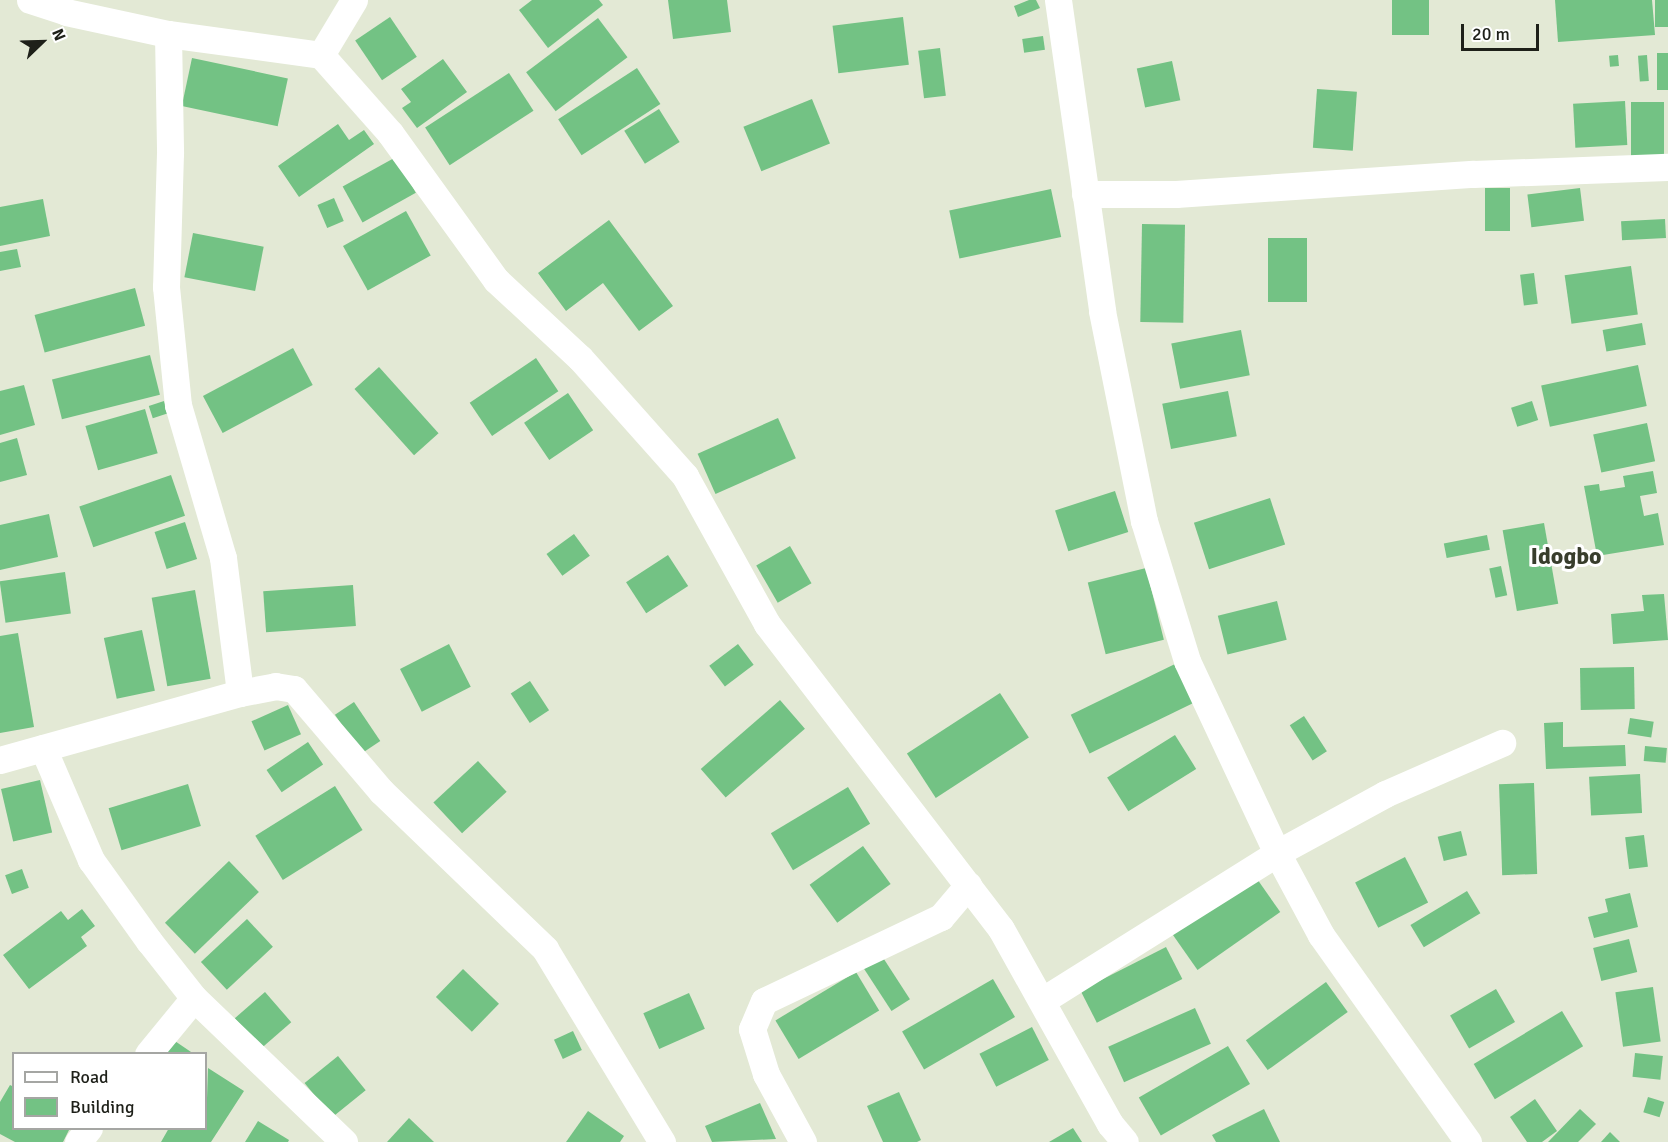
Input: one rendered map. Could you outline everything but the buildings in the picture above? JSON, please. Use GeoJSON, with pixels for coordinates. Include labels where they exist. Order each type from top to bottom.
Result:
{"type":"FeatureCollection","features":[{"type":"Feature","properties":{"kind":"street"},"geometry":{"type":"LineString","coordinates":[[30,0],[66,12],[168,33],[321,55],[390,133],[496,280],[580,358],[685,476],[767,624],[1001,929],[1043,1000],[1110,1124],[1125,1142]]}},
{"type":"Feature","properties":{"kind":"street"},"geometry":{"type":"LineString","coordinates":[[321,55],[354,0]]}},
{"type":"Feature","properties":{"kind":"street"},"geometry":{"type":"LineString","coordinates":[[1058,0],[1102,311],[1144,521],[1187,661],[1277,853],[1321,935],[1468,1142]]}},
{"type":"Feature","properties":{"kind":"street"},"geometry":{"type":"LineString","coordinates":[[168,33],[170,153],[166,287],[178,405],[223,558],[240,693]]}},
{"type":"Feature","properties":{"kind":"street"},"geometry":{"type":"LineString","coordinates":[[1085,194],[1176,194],[1485,174],[1668,167]]}},
{"type":"Feature","properties":{"kind":"street"},"geometry":{"type":"LineString","coordinates":[[0,760],[240,693],[275,686],[294,688],[381,791],[545,949],[662,1142]]}},
{"type":"Feature","properties":{"kind":"street"},"geometry":{"type":"LineString","coordinates":[[1043,1000],[1277,853],[1385,794],[1502,743]]}},
{"type":"Feature","properties":{"kind":"street"},"geometry":{"type":"LineString","coordinates":[[43,748],[91,860],[194,998],[344,1142]]}},
{"type":"Feature","properties":{"kind":"street"},"geometry":{"type":"LineString","coordinates":[[803,1142],[766,1074],[752,1029],[764,1001],[941,916],[968,885]]}},
{"type":"Feature","properties":{"kind":"street"},"geometry":{"type":"LineString","coordinates":[[149,1052],[194,998]]}},
{"type":"Feature","properties":{"kind":"district","name":"Idogbo"},"geometry":{"type":"Point","coordinates":[1566,557]}}]}
